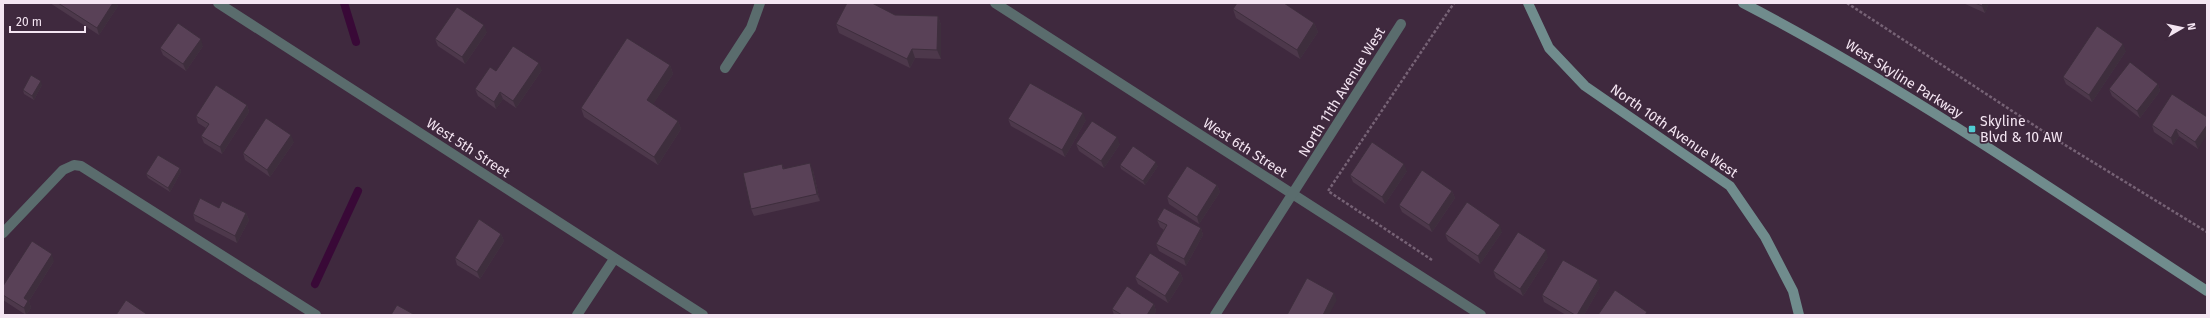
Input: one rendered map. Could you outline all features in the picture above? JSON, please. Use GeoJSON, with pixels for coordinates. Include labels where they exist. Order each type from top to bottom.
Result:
{"type":"FeatureCollection","features":[{"type":"Feature","properties":{"kind":"street","name":"West 5th Street"},"geometry":{"type":"LineString","coordinates":[[218,3],[703,315]]}},
{"type":"Feature","properties":{"kind":"street"},"geometry":{"type":"LineString","coordinates":[[725,68],[751,28],[760,3]]}},
{"type":"Feature","properties":{"kind":"street","name":"West 6th Street"},"geometry":{"type":"LineString","coordinates":[[995,3],[1481,315]]}},
{"type":"Feature","properties":{"kind":"street","name":"North 10th Avenue West"},"geometry":{"type":"LineString","coordinates":[[1528,3],[1549,48],[1585,86],[1730,186],[1765,237],[1793,291],[1799,315]]}},
{"type":"Feature","properties":{"kind":"street","name":"West Skyline Parkway"},"geometry":{"type":"LineString","coordinates":[[1743,3],[1802,33],[1905,95],[2207,290]]}},
{"type":"Feature","properties":{"kind":"street","name":"North 11th Avenue West"},"geometry":{"type":"LineString","coordinates":[[1215,315],[1401,24]]}},
{"type":"Feature","properties":{"kind":"street"},"geometry":{"type":"LineString","coordinates":[[3,233],[63,170],[74,165],[81,166],[316,315]]}},
{"type":"Feature","properties":{"kind":"street"},"geometry":{"type":"LineString","coordinates":[[577,315],[614,259]]}},
{"type":"Feature","properties":{"kind":"path"},"geometry":{"type":"LineString","coordinates":[[1436,262],[1328,191],[1454,3]]}},
{"type":"Feature","properties":{"kind":"path"},"geometry":{"type":"LineString","coordinates":[[1847,3],[2052,137],[2207,232]]}},
{"type":"Feature","properties":{"kind":"building"},"geometry":{"type":"Polygon","coordinates":[[[58,3],[113,3],[97,28],[58,3]]]}},
{"type":"Feature","properties":{"kind":"building"},"geometry":{"type":"Polygon","coordinates":[[[847,3],[872,3],[895,15],[938,16],[937,50],[912,49],[907,59],[836,24],[847,3]]]}},
{"type":"Feature","properties":{"kind":"building"},"geometry":{"type":"Polygon","coordinates":[[[1237,3],[1284,3],[1314,23],[1297,50],[1233,9],[1237,3]]]}},
{"type":"Feature","properties":{"kind":"building"},"geometry":{"type":"Polygon","coordinates":[[[1975,3],[1983,3],[1982,6],[1975,3]]]}},
{"type":"Feature","properties":{"kind":"building"},"geometry":{"type":"Polygon","coordinates":[[[457,7],[484,25],[462,57],[435,39],[457,7]]]}},
{"type":"Feature","properties":{"kind":"building"},"geometry":{"type":"Polygon","coordinates":[[[178,23],[201,39],[183,64],[160,48],[178,23]]]}},
{"type":"Feature","properties":{"kind":"building"},"geometry":{"type":"Polygon","coordinates":[[[2097,26],[2123,44],[2089,95],[2063,77],[2097,26]]]}},
{"type":"Feature","properties":{"kind":"building"},"geometry":{"type":"Polygon","coordinates":[[[627,38],[670,65],[647,100],[678,121],[654,157],[581,108],[627,38]]]}},
{"type":"Feature","properties":{"kind":"building"},"geometry":{"type":"Polygon","coordinates":[[[513,46],[539,63],[513,101],[500,92],[494,102],[475,89],[490,67],[496,71],[513,46]]]}},
{"type":"Feature","properties":{"kind":"building"},"geometry":{"type":"Polygon","coordinates":[[[2130,62],[2158,84],[2137,111],[2109,89],[2130,62]]]}},
{"type":"Feature","properties":{"kind":"building"},"geometry":{"type":"Polygon","coordinates":[[[31,75],[41,81],[32,96],[23,90],[31,75]]]}},
{"type":"Feature","properties":{"kind":"building"},"geometry":{"type":"Polygon","coordinates":[[[1030,83],[1083,113],[1062,150],[1008,119],[1030,83]]]}},
{"type":"Feature","properties":{"kind":"building"},"geometry":{"type":"Polygon","coordinates":[[[216,85],[247,105],[220,147],[201,136],[209,124],[196,116],[216,85]]]}},
{"type":"Feature","properties":{"kind":"building"},"geometry":{"type":"Polygon","coordinates":[[[2172,94],[2207,117],[2207,125],[2195,142],[2176,129],[2171,138],[2152,125],[2172,94]]]}},
{"type":"Feature","properties":{"kind":"building"},"geometry":{"type":"Polygon","coordinates":[[[266,118],[291,135],[267,170],[243,153],[266,118]]]}},
{"type":"Feature","properties":{"kind":"building"},"geometry":{"type":"Polygon","coordinates":[[[1092,121],[1117,137],[1101,161],[1076,144],[1092,121]]]}},
{"type":"Feature","properties":{"kind":"building"},"geometry":{"type":"Polygon","coordinates":[[[1372,142],[1404,164],[1382,197],[1350,175],[1372,142]]]}},
{"type":"Feature","properties":{"kind":"building"},"geometry":{"type":"Polygon","coordinates":[[[1133,146],[1156,162],[1143,181],[1120,165],[1133,146]]]}},
{"type":"Feature","properties":{"kind":"building"},"geometry":{"type":"Polygon","coordinates":[[[158,155],[180,168],[168,188],[146,174],[158,155]]]}},
{"type":"Feature","properties":{"kind":"building"},"geometry":{"type":"Polygon","coordinates":[[[810,163],[817,194],[751,209],[743,173],[782,164],[783,169],[810,163]]]}},
{"type":"Feature","properties":{"kind":"building"},"geometry":{"type":"Polygon","coordinates":[[[1187,166],[1217,185],[1197,217],[1167,197],[1187,166]]]}},
{"type":"Feature","properties":{"kind":"building"},"geometry":{"type":"Polygon","coordinates":[[[1422,170],[1452,191],[1429,225],[1399,205],[1422,170]]]}},
{"type":"Feature","properties":{"kind":"building"},"geometry":{"type":"Polygon","coordinates":[[[200,198],[219,208],[222,201],[246,213],[235,236],[193,214],[200,198]]]}},
{"type":"Feature","properties":{"kind":"building"},"geometry":{"type":"Polygon","coordinates":[[[1467,202],[1500,225],[1478,256],[1445,234],[1467,202]]]}},
{"type":"Feature","properties":{"kind":"building"},"geometry":{"type":"Polygon","coordinates":[[[1164,208],[1201,228],[1184,259],[1156,244],[1167,225],[1157,220],[1164,208]]]}},
{"type":"Feature","properties":{"kind":"building"},"geometry":{"type":"Polygon","coordinates":[[[479,219],[501,234],[477,272],[455,258],[479,219]]]}},
{"type":"Feature","properties":{"kind":"building"},"geometry":{"type":"Polygon","coordinates":[[[1518,232],[1546,250],[1520,289],[1493,271],[1518,232]]]}},
{"type":"Feature","properties":{"kind":"building"},"geometry":{"type":"Polygon","coordinates":[[[32,241],[52,254],[24,298],[28,301],[24,308],[3,295],[3,286],[32,241]]]}},
{"type":"Feature","properties":{"kind":"building"},"geometry":{"type":"Polygon","coordinates":[[[1150,253],[1180,272],[1165,296],[1135,277],[1150,253]]]}},
{"type":"Feature","properties":{"kind":"building"},"geometry":{"type":"Polygon","coordinates":[[[1563,260],[1598,280],[1577,315],[1542,295],[1563,260]]]}},
{"type":"Feature","properties":{"kind":"building"},"geometry":{"type":"Polygon","coordinates":[[[1307,278],[1334,293],[1323,315],[1287,315],[1307,278]]]}},
{"type":"Feature","properties":{"kind":"building"},"geometry":{"type":"Polygon","coordinates":[[[1127,286],[1154,304],[1147,315],[1122,315],[1112,309],[1127,286]]]}},
{"type":"Feature","properties":{"kind":"building"},"geometry":{"type":"Polygon","coordinates":[[[1615,290],[1647,312],[1645,315],[1598,315],[1615,290]]]}},
{"type":"Feature","properties":{"kind":"building"},"geometry":{"type":"Polygon","coordinates":[[[126,300],[148,315],[116,315],[126,300]]]}},
{"type":"Feature","properties":{"kind":"building"},"geometry":{"type":"Polygon","coordinates":[[[397,305],[415,315],[391,315],[397,305]]]}},
{"type":"Feature","properties":{"kind":"waterway"},"geometry":{"type":"LineString","coordinates":[[344,3],[356,42]]}},
{"type":"Feature","properties":{"kind":"waterway"},"geometry":{"type":"LineString","coordinates":[[315,284],[358,191]]}},
{"type":"Feature","properties":{"kind":"place","name":"Skyline Blvd & 10 AW"},"geometry":{"type":"Point","coordinates":[1972,129]}}]}
